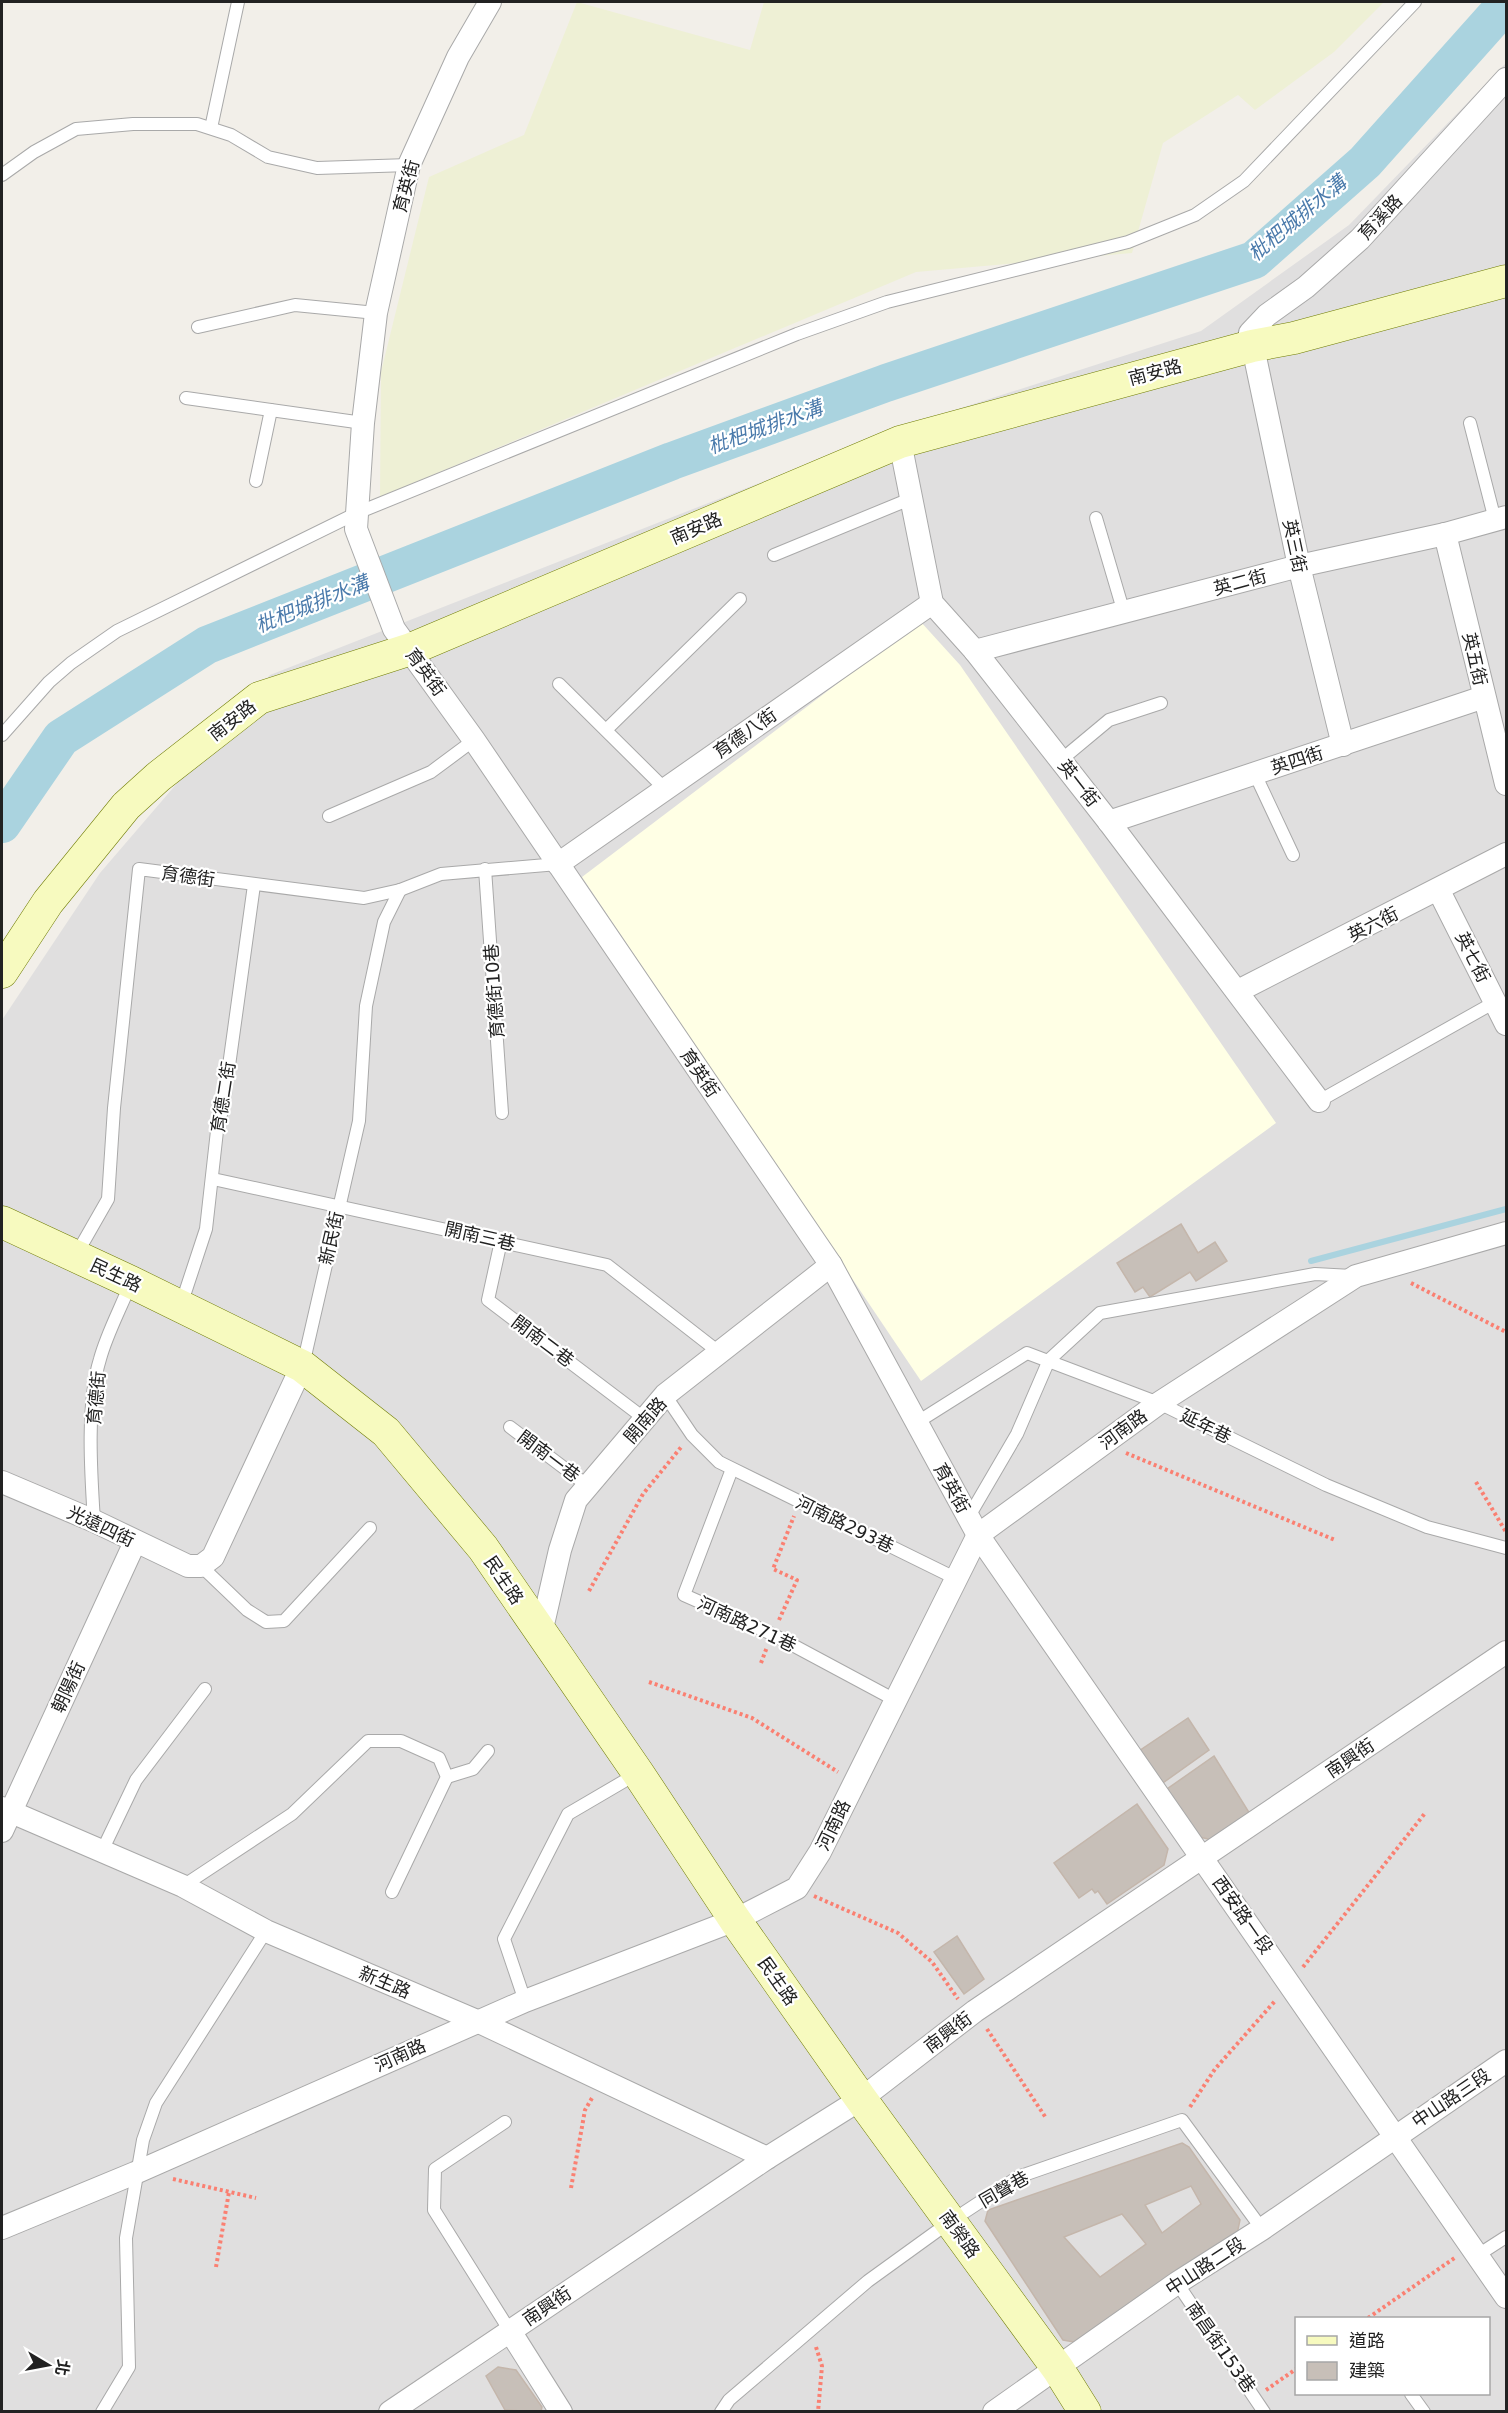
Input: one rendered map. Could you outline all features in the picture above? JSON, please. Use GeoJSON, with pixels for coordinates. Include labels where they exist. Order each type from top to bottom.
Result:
{"type":"FeatureCollection","features":[{"type":"Feature","properties":{"kind":"street","name":"育英街"},"geometry":{"type":"LineString","coordinates":[[490,2],[458,57],[409,165],[375,314],[363,423],[357,521],[402,639],[474,740],[831,1265],[973,1526]]}},
{"type":"Feature","properties":{"kind":"street","name":"育溪路"},"geometry":{"type":"LineString","coordinates":[[1252,345],[1250,333],[1267,315],[1306,287],[1360,240],[1506,78]]}},
{"type":"Feature","properties":{"kind":"street","name":"南安路"},"geometry":{"type":"LineString","coordinates":[[2,972],[48,902],[126,806],[158,777],[259,699],[402,639],[900,441],[1252,345],[1294,338],[1506,281]]}},
{"type":"Feature","properties":{"kind":"street","name":"英三街"},"geometry":{"type":"LineString","coordinates":[[1252,345],[1299,566],[1343,745]]}},
{"type":"Feature","properties":{"kind":"street","name":"英一街"},"geometry":{"type":"LineString","coordinates":[[900,441],[933,603],[975,651],[1061,760],[1319,1101]]}},
{"type":"Feature","properties":{"kind":"street","name":"英二街"},"geometry":{"type":"LineString","coordinates":[[975,651],[1124,614],[1299,566],[1445,534],[1501,518]]}},
{"type":"Feature","properties":{"kind":"street","name":"英五街"},"geometry":{"type":"LineString","coordinates":[[1445,534],[1506,783]]}},
{"type":"Feature","properties":{"kind":"street","name":"育德八街"},"geometry":{"type":"LineString","coordinates":[[558,864],[933,603]]}},
{"type":"Feature","properties":{"kind":"street","name":"英四街"},"geometry":{"type":"LineString","coordinates":[[1109,822],[1484,697]]}},
{"type":"Feature","properties":{"kind":"street","name":"英六街"},"geometry":{"type":"LineString","coordinates":[[1238,991],[1439,891],[1506,854]]}},
{"type":"Feature","properties":{"kind":"street","name":"英七街"},"geometry":{"type":"LineString","coordinates":[[1439,891],[1506,1024]]}},
{"type":"Feature","properties":{"kind":"street","name":"民生路"},"geometry":{"type":"LineString","coordinates":[[2,1222],[302,1366],[386,1432],[483,1548],[638,1773],[735,1920],[861,2099]]}},
{"type":"Feature","properties":{"kind":"street","name":"河南路"},"geometry":{"type":"LineString","coordinates":[[2,2228],[135,2173],[477,2021],[735,1920],[797,1888],[820,1852],[957,1579],[973,1526],[1356,1276],[1506,1233]]}},
{"type":"Feature","properties":{"kind":"street","name":"開南路"},"geometry":{"type":"LineString","coordinates":[[541,1633],[576,1500],[665,1395],[831,1265]]}},
{"type":"Feature","properties":{"kind":"street","name":"新民街"},"geometry":{"type":"LineString","coordinates":[[201,1566],[213,1557],[302,1366]]}},
{"type":"Feature","properties":{"kind":"street","name":"光遠四街"},"geometry":{"type":"LineString","coordinates":[[2,1482],[94,1521],[188,1566],[201,1566]]}},
{"type":"Feature","properties":{"kind":"street","name":"西安路一段"},"geometry":{"type":"LineString","coordinates":[[973,1526],[1506,2297]]}},
{"type":"Feature","properties":{"kind":"street","name":"朝陽街"},"geometry":{"type":"LineString","coordinates":[[5,1817],[135,1542]]}},
{"type":"Feature","properties":{"kind":"street","name":"南興街"},"geometry":{"type":"LineString","coordinates":[[390,2412],[767,2158],[861,2099],[972,2013],[1506,1652]]}},
{"type":"Feature","properties":{"kind":"street","name":"新生路"},"geometry":{"type":"LineString","coordinates":[[5,1817],[102,1851],[183,1886],[266,1931],[477,2021],[767,2158]]}},
{"type":"Feature","properties":{"kind":"street","name":"中山路三段"},"geometry":{"type":"LineString","coordinates":[[1395,2136],[1506,2061]]}},
{"type":"Feature","properties":{"kind":"street","name":"南榮路"},"geometry":{"type":"LineString","coordinates":[[861,2099],[1058,2369]]}},
{"type":"Feature","properties":{"kind":"street","name":"中山路二段"},"geometry":{"type":"LineString","coordinates":[[994,2412],[1177,2283],[1262,2229],[1395,2136]]}},
{"type":"Feature","properties":{"kind":"street"},"geometry":{"type":"LineString","coordinates":[[510,2331],[561,2412]]}},
{"type":"Feature","properties":{"kind":"street"},"geometry":{"type":"LineString","coordinates":[[1058,2369],[1085,2412]]}},
{"type":"Feature","properties":{"kind":"lane"},"geometry":{"type":"LineString","coordinates":[[211,128],[238,2]]}},
{"type":"Feature","properties":{"kind":"lane"},"geometry":{"type":"LineString","coordinates":[[2,735],[49,682],[117,631],[357,521],[797,334],[887,302],[1128,242],[1173,226],[1220,200],[1244,181],[1415,2]]}},
{"type":"Feature","properties":{"kind":"lane"},"geometry":{"type":"LineString","coordinates":[[2,175],[34,152],[76,129],[133,124],[197,124],[231,135],[268,157],[317,168],[409,165]]}},
{"type":"Feature","properties":{"kind":"lane"},"geometry":{"type":"LineString","coordinates":[[198,327],[296,305],[375,314]]}},
{"type":"Feature","properties":{"kind":"lane"},"geometry":{"type":"LineString","coordinates":[[186,398],[363,423]]}},
{"type":"Feature","properties":{"kind":"lane"},"geometry":{"type":"LineString","coordinates":[[256,481],[271,410]]}},
{"type":"Feature","properties":{"kind":"lane"},"geometry":{"type":"LineString","coordinates":[[1470,423],[1501,518]]}},
{"type":"Feature","properties":{"kind":"lane"},"geometry":{"type":"LineString","coordinates":[[774,555],[910,499]]}},
{"type":"Feature","properties":{"kind":"lane"},"geometry":{"type":"LineString","coordinates":[[1096,518],[1124,614]]}},
{"type":"Feature","properties":{"kind":"lane"},"geometry":{"type":"LineString","coordinates":[[607,729],[740,599]]}},
{"type":"Feature","properties":{"kind":"lane"},"geometry":{"type":"LineString","coordinates":[[560,684],[665,789]]}},
{"type":"Feature","properties":{"kind":"lane"},"geometry":{"type":"LineString","coordinates":[[1061,760],[1109,720],[1161,703]]}},
{"type":"Feature","properties":{"kind":"lane"},"geometry":{"type":"LineString","coordinates":[[329,816],[431,772],[474,740]]}},
{"type":"Feature","properties":{"kind":"lane"},"geometry":{"type":"LineString","coordinates":[[1255,774],[1293,855]]}},
{"type":"Feature","properties":{"kind":"lane","name":"育德街"},"geometry":{"type":"LineString","coordinates":[[76,1257],[108,1199],[114,1108],[139,869],[364,898],[400,890],[441,874],[558,864]]}},
{"type":"Feature","properties":{"kind":"lane","name":"育德街10巷"},"geometry":{"type":"LineString","coordinates":[[485,869],[502,1113]]}},
{"type":"Feature","properties":{"kind":"lane","name":"育德二街"},"geometry":{"type":"LineString","coordinates":[[181,1306],[206,1229],[218,1122],[223,1109],[254,885]]}},
{"type":"Feature","properties":{"kind":"lane","name":"新民街"},"geometry":{"type":"LineString","coordinates":[[302,1366],[359,1121],[366,1006],[384,922],[400,890]]}},
{"type":"Feature","properties":{"kind":"lane"},"geometry":{"type":"LineString","coordinates":[[1319,1101],[1495,1002]]}},
{"type":"Feature","properties":{"kind":"lane","name":"開南三巷"},"geometry":{"type":"LineString","coordinates":[[213,1179],[607,1265],[720,1353]]}},
{"type":"Feature","properties":{"kind":"lane","name":"開南二巷"},"geometry":{"type":"LineString","coordinates":[[501,1241],[488,1300],[645,1419]]}},
{"type":"Feature","properties":{"kind":"lane"},"geometry":{"type":"LineString","coordinates":[[973,1526],[1049,1360],[1100,1313],[1315,1274],[1356,1276]]}},
{"type":"Feature","properties":{"kind":"lane","name":"育德街"},"geometry":{"type":"LineString","coordinates":[[94,1521],[91,1471],[93,1400],[99,1360],[131,1282]]}},
{"type":"Feature","properties":{"kind":"lane","name":"延年巷"},"geometry":{"type":"LineString","coordinates":[[916,1423],[1027,1353],[1159,1403],[1326,1485],[1407,1519],[1427,1527],[1506,1548]]}},
{"type":"Feature","properties":{"kind":"lane","name":"河南路293巷"},"geometry":{"type":"LineString","coordinates":[[665,1395],[692,1435],[719,1462],[957,1579]]}},
{"type":"Feature","properties":{"kind":"lane","name":"開南一巷"},"geometry":{"type":"LineString","coordinates":[[510,1427],[588,1486]]}},
{"type":"Feature","properties":{"kind":"lane","name":"河南路271巷"},"geometry":{"type":"LineString","coordinates":[[732,1469],[684,1595],[772,1634],[897,1701]]}},
{"type":"Feature","properties":{"kind":"lane"},"geometry":{"type":"LineString","coordinates":[[201,1566],[248,1610],[266,1622],[284,1621],[370,1528]]}},
{"type":"Feature","properties":{"kind":"lane"},"geometry":{"type":"LineString","coordinates":[[102,1851],[136,1780],[205,1689]]}},
{"type":"Feature","properties":{"kind":"lane"},"geometry":{"type":"LineString","coordinates":[[183,1886],[292,1814],[368,1741],[401,1741],[439,1758],[447,1777]]}},
{"type":"Feature","properties":{"kind":"lane"},"geometry":{"type":"LineString","coordinates":[[392,1892],[447,1777],[473,1769],[488,1751]]}},
{"type":"Feature","properties":{"kind":"lane"},"geometry":{"type":"LineString","coordinates":[[525,2001],[504,1939],[568,1814],[638,1773]]}},
{"type":"Feature","properties":{"kind":"lane"},"geometry":{"type":"LineString","coordinates":[[102,2412],[129,2367],[126,2238],[135,2173],[143,2140],[156,2103],[266,1931]]}},
{"type":"Feature","properties":{"kind":"lane"},"geometry":{"type":"LineString","coordinates":[[1182,2120],[1262,2229]]}},
{"type":"Feature","properties":{"kind":"lane","name":"同聲巷"},"geometry":{"type":"LineString","coordinates":[[721,2412],[729,2400],[868,2281],[951,2221],[1018,2177],[1182,2120]]}},
{"type":"Feature","properties":{"kind":"lane"},"geometry":{"type":"LineString","coordinates":[[505,2122],[435,2169],[434,2210],[510,2331]]}},
{"type":"Feature","properties":{"kind":"lane"},"geometry":{"type":"LineString","coordinates":[[1475,2251],[1506,2237]]}},
{"type":"Feature","properties":{"kind":"lane","name":"南昌街153巷"},"geometry":{"type":"LineString","coordinates":[[1177,2283],[1264,2412]]}},
{"type":"Feature","properties":{"kind":"lane"},"geometry":{"type":"LineString","coordinates":[[1412,2395],[1424,2412]]}},
{"type":"Feature","properties":{"kind":"path"},"geometry":{"type":"LineString","coordinates":[[1384,1269],[1506,1332]]}},
{"type":"Feature","properties":{"kind":"path"},"geometry":{"type":"LineString","coordinates":[[589,1591],[643,1494],[692,1435]]}},
{"type":"Feature","properties":{"kind":"path"},"geometry":{"type":"LineString","coordinates":[[1103,1443],[1335,1540]]}},
{"type":"Feature","properties":{"kind":"path"},"geometry":{"type":"LineString","coordinates":[[1476,1482],[1506,1533]]}},
{"type":"Feature","properties":{"kind":"path"},"geometry":{"type":"LineString","coordinates":[[761,1663],[797,1580],[773,1569],[800,1502]]}},
{"type":"Feature","properties":{"kind":"path"},"geometry":{"type":"LineString","coordinates":[[649,1682],[752,1718],[854,1782]]}},
{"type":"Feature","properties":{"kind":"path"},"geometry":{"type":"LineString","coordinates":[[1182,2120],[1215,2069],[1290,1983],[1426,1812]]}},
{"type":"Feature","properties":{"kind":"path"},"geometry":{"type":"LineString","coordinates":[[797,1888],[898,1933],[932,1962],[972,2013],[1047,2118]]}},
{"type":"Feature","properties":{"kind":"path"},"geometry":{"type":"LineString","coordinates":[[571,2187],[585,2110],[602,2080]]}},
{"type":"Feature","properties":{"kind":"path"},"geometry":{"type":"LineString","coordinates":[[161,2161],[172,2179],[256,2198]]}},
{"type":"Feature","properties":{"kind":"path"},"geometry":{"type":"LineString","coordinates":[[216,2267],[229,2192]]}},
{"type":"Feature","properties":{"kind":"path"},"geometry":{"type":"LineString","coordinates":[[1371,2317],[1475,2251]]}},
{"type":"Feature","properties":{"kind":"path"},"geometry":{"type":"LineString","coordinates":[[810,2329],[822,2366],[818,2412]]}},
{"type":"Feature","properties":{"kind":"path"},"geometry":{"type":"LineString","coordinates":[[1256,2397],[1295,2369]]}},
{"type":"Feature","properties":{"kind":"shaded area"},"geometry":{"type":"Polygon","coordinates":[[[577,2],[750,50],[764,2],[1384,2],[1334,52],[1255,110],[1238,95],[1163,143],[1132,253],[916,272],[380,497],[381,372],[429,177],[524,135],[577,2]]]}},
{"type":"Feature","properties":{"kind":"shaded area"},"geometry":{"type":"Polygon","coordinates":[[[1506,63],[1506,2411],[2,2412],[2,1020],[100,873],[270,675],[902,427],[1201,331],[1349,225],[1506,63]]]}},
{"type":"Feature","properties":{"kind":"shaded area"},"geometry":{"type":"Polygon","coordinates":[[[920,621],[960,665],[1276,1123],[921,1381],[582,877],[920,621]]]}},
{"type":"Feature","properties":{"kind":"building"},"geometry":{"type":"Polygon","coordinates":[[[1181,1224],[1198,1253],[1215,1242],[1227,1261],[1196,1281],[1190,1272],[1150,1297],[1143,1287],[1135,1292],[1117,1263],[1181,1224]]]}},
{"type":"Feature","properties":{"kind":"building"},"geometry":{"type":"Polygon","coordinates":[[[1188,1718],[1209,1750],[1160,1785],[1136,1753],[1188,1718]]]}},
{"type":"Feature","properties":{"kind":"building"},"geometry":{"type":"Polygon","coordinates":[[[1214,1756],[1250,1814],[1216,1841],[1200,1837],[1167,1789],[1214,1756]]]}},
{"type":"Feature","properties":{"kind":"building"},"geometry":{"type":"Polygon","coordinates":[[[1137,1804],[1168,1849],[1164,1865],[1107,1904],[1098,1891],[1095,1893],[1092,1889],[1079,1898],[1054,1863],[1137,1804]]]}},
{"type":"Feature","properties":{"kind":"building"},"geometry":{"type":"Polygon","coordinates":[[[957,1936],[984,1979],[964,1994],[934,1952],[957,1936]]]}},
{"type":"Feature","properties":{"kind":"building"},"geometry":{"type":"Polygon","coordinates":[[[1182,2143],[1189,2147],[1240,2220],[1237,2234],[1074,2342],[1063,2340],[985,2221],[988,2210],[1182,2143]],[[1191,2186],[1145,2205],[1162,2233],[1201,2204],[1191,2186]],[[1122,2214],[1064,2237],[1100,2277],[1146,2244],[1122,2214]]]}},
{"type":"Feature","properties":{"kind":"building"},"geometry":{"type":"Polygon","coordinates":[[[498,2367],[516,2370],[542,2407],[541,2412],[505,2410],[486,2376],[498,2367]]]}},
{"type":"Feature","properties":{"kind":"waterway","name":"枇杷城排水溝"},"geometry":{"type":"LineString","coordinates":[[2,824],[61,738],[207,645],[672,461],[886,383],[1254,260],[1365,162],[1506,4]]}},
{"type":"Feature","properties":{"kind":"waterway"},"geometry":{"type":"LineString","coordinates":[[1311,1261],[1506,1209]]}}]}
